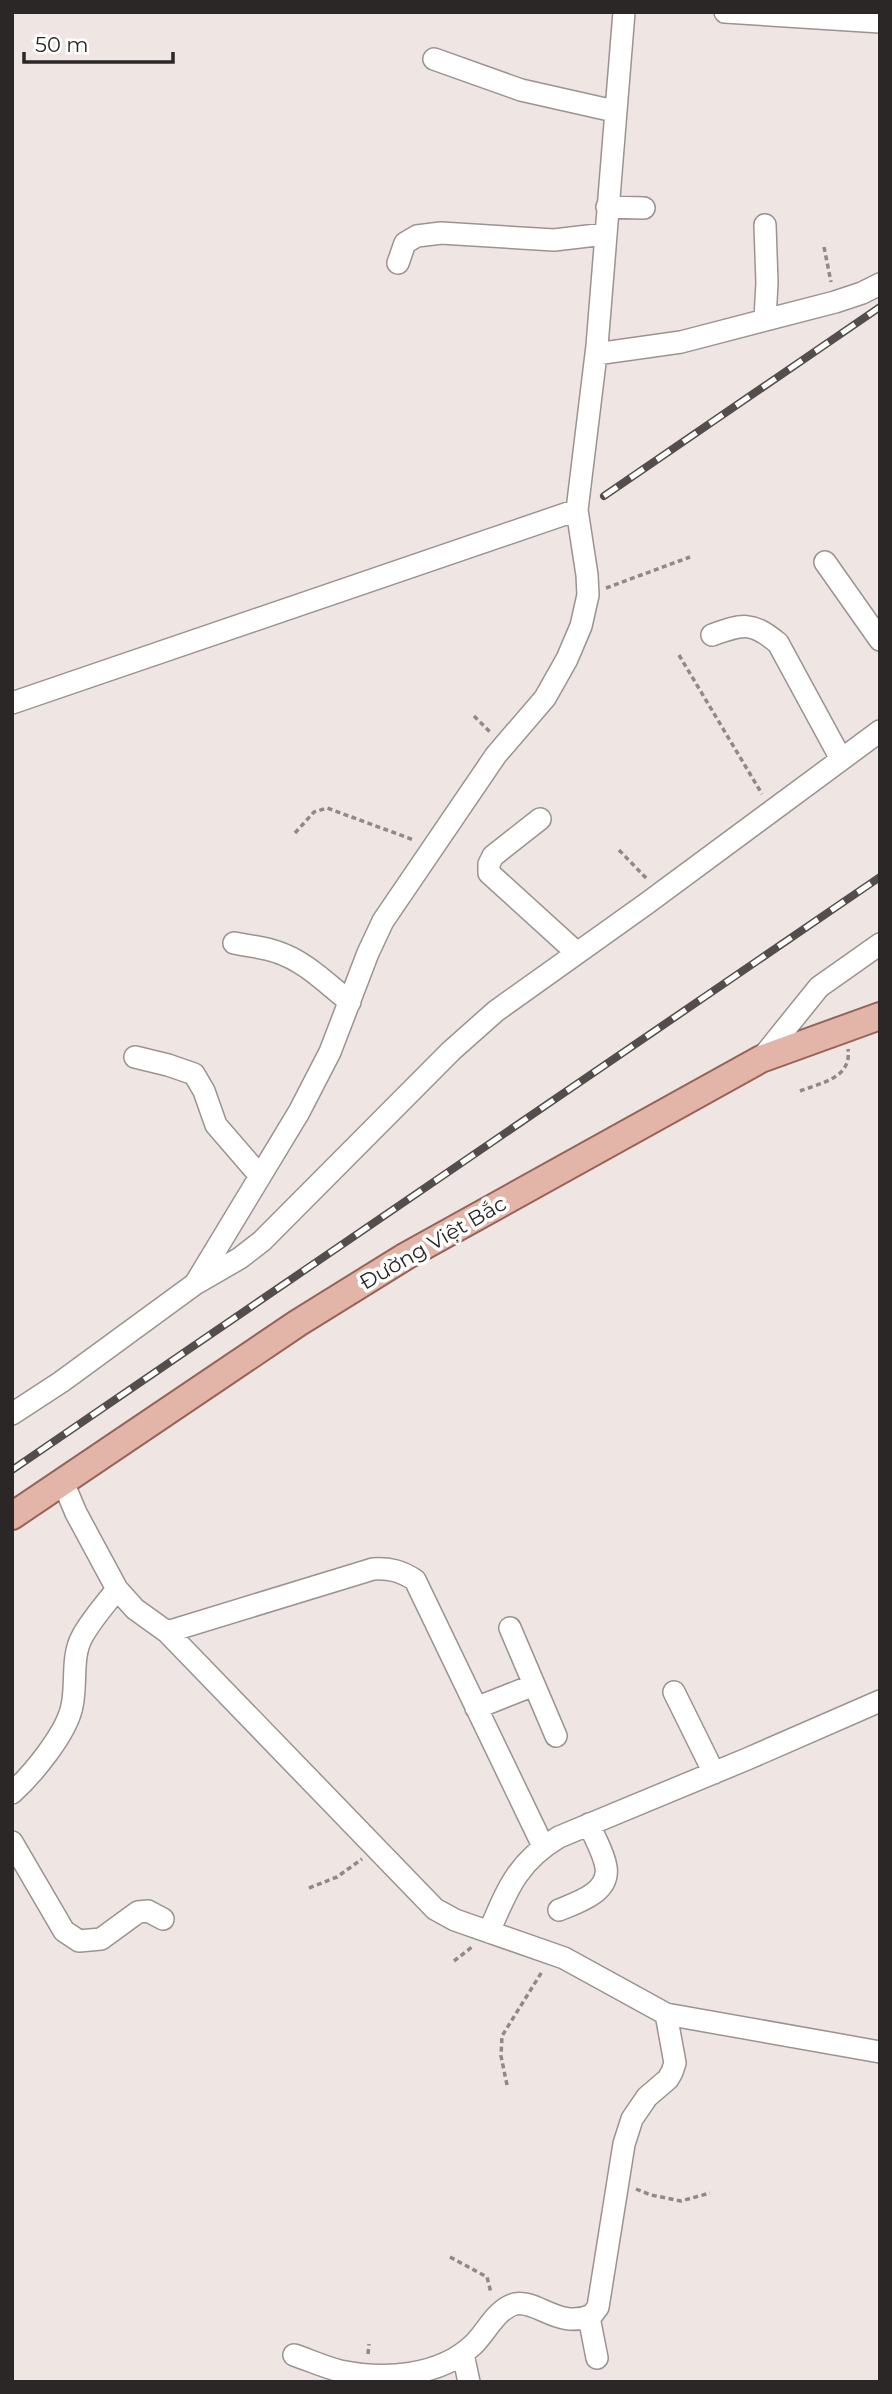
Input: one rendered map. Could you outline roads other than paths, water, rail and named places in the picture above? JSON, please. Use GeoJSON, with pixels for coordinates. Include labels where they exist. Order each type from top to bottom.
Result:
{"type":"FeatureCollection","features":[{"type":"Feature","properties":{"kind":"main road","name":"Đường Việt Bắc"},"geometry":{"type":"LineString","coordinates":[[12,1516],[298,1323],[406,1256],[761,1059],[880,1016]]}},
{"type":"Feature","properties":{"kind":"street"},"geometry":{"type":"LineString","coordinates":[[195,1284],[299,1112],[330,1052],[383,921],[510,737],[545,698],[583,618],[588,595],[587,575],[577,510],[596,354],[624,12]]}},
{"type":"Feature","properties":{"kind":"street"},"geometry":{"type":"LineString","coordinates":[[725,12],[880,22]]}},
{"type":"Feature","properties":{"kind":"street"},"geometry":{"type":"LineString","coordinates":[[434,59],[521,90],[614,111]]}},
{"type":"Feature","properties":{"kind":"street"},"geometry":{"type":"LineString","coordinates":[[607,206],[643,208]]}},
{"type":"Feature","properties":{"kind":"street"},"geometry":{"type":"LineString","coordinates":[[765,225],[765,318]]}},
{"type":"Feature","properties":{"kind":"street"},"geometry":{"type":"LineString","coordinates":[[398,263],[405,243],[417,236],[441,233],[554,240],[605,234]]}},
{"type":"Feature","properties":{"kind":"street"},"geometry":{"type":"LineString","coordinates":[[596,354],[681,342],[765,318],[835,302],[880,284]]}},
{"type":"Feature","properties":{"kind":"street"},"geometry":{"type":"LineString","coordinates":[[12,703],[577,510]]}},
{"type":"Feature","properties":{"kind":"street"},"geometry":{"type":"LineString","coordinates":[[825,562],[877,631]]}},
{"type":"Feature","properties":{"kind":"street"},"geometry":{"type":"LineString","coordinates":[[712,635],[748,626],[761,629],[778,643],[841,759]]}},
{"type":"Feature","properties":{"kind":"street"},"geometry":{"type":"LineString","coordinates":[[12,1414],[61,1382],[195,1284],[240,1258],[262,1241],[451,1051],[496,1011],[880,731]]}},
{"type":"Feature","properties":{"kind":"street"},"geometry":{"type":"LineString","coordinates":[[540,819],[493,856],[489,873],[577,953]]}},
{"type":"Feature","properties":{"kind":"street"},"geometry":{"type":"LineString","coordinates":[[234,943],[275,951],[289,957],[306,966],[350,1002]]}},
{"type":"Feature","properties":{"kind":"street"},"geometry":{"type":"LineString","coordinates":[[761,1059],[819,987],[880,944]]}},
{"type":"Feature","properties":{"kind":"street"},"geometry":{"type":"LineString","coordinates":[[135,1057],[194,1074],[204,1091],[216,1125],[260,1177]]}},
{"type":"Feature","properties":{"kind":"street"},"geometry":{"type":"LineString","coordinates":[[63,1482],[76,1513],[117,1589],[135,1609],[167,1632],[436,1909],[456,1920],[586,1968],[666,2014],[680,2019],[880,2052]]}},
{"type":"Feature","properties":{"kind":"street"},"geometry":{"type":"LineString","coordinates":[[167,1632],[373,1569],[386,1568],[402,1572],[415,1580],[543,1846]]}},
{"type":"Feature","properties":{"kind":"street"},"geometry":{"type":"LineString","coordinates":[[12,1793],[30,1776],[65,1726],[72,1708],[77,1651],[82,1637],[117,1589]]}},
{"type":"Feature","properties":{"kind":"street"},"geometry":{"type":"LineString","coordinates":[[510,1628],[556,1736]]}},
{"type":"Feature","properties":{"kind":"street"},"geometry":{"type":"LineString","coordinates":[[476,1708],[534,1685]]}},
{"type":"Feature","properties":{"kind":"street"},"geometry":{"type":"LineString","coordinates":[[674,1692],[714,1773]]}},
{"type":"Feature","properties":{"kind":"street"},"geometry":{"type":"LineString","coordinates":[[489,1932],[511,1882],[525,1863],[543,1846],[880,1701]]}},
{"type":"Feature","properties":{"kind":"street"},"geometry":{"type":"LineString","coordinates":[[559,1910],[588,1898],[605,1879],[607,1868],[589,1824]]}},
{"type":"Feature","properties":{"kind":"street"},"geometry":{"type":"LineString","coordinates":[[12,1842],[64,1931],[79,1941],[101,1939],[138,1912],[148,1911],[163,1919]]}},
{"type":"Feature","properties":{"kind":"street"},"geometry":{"type":"LineString","coordinates":[[294,2355],[339,2371],[402,2375],[429,2369],[463,2354],[497,2316],[512,2305],[520,2304],[555,2317],[589,2317],[598,2307],[624,2144],[632,2119],[647,2097],[668,2080],[675,2063],[666,2014]]}},
{"type":"Feature","properties":{"kind":"street"},"geometry":{"type":"LineString","coordinates":[[589,2317],[597,2358]]}},
{"type":"Feature","properties":{"kind":"street"},"geometry":{"type":"LineString","coordinates":[[463,2354],[469,2382]]}},
{"type":"Feature","properties":{"kind":"railway"},"geometry":{"type":"LineString","coordinates":[[604,496],[880,307]]}},
{"type":"Feature","properties":{"kind":"railway"},"geometry":{"type":"LineString","coordinates":[[12,1470],[880,877]]}}]}
